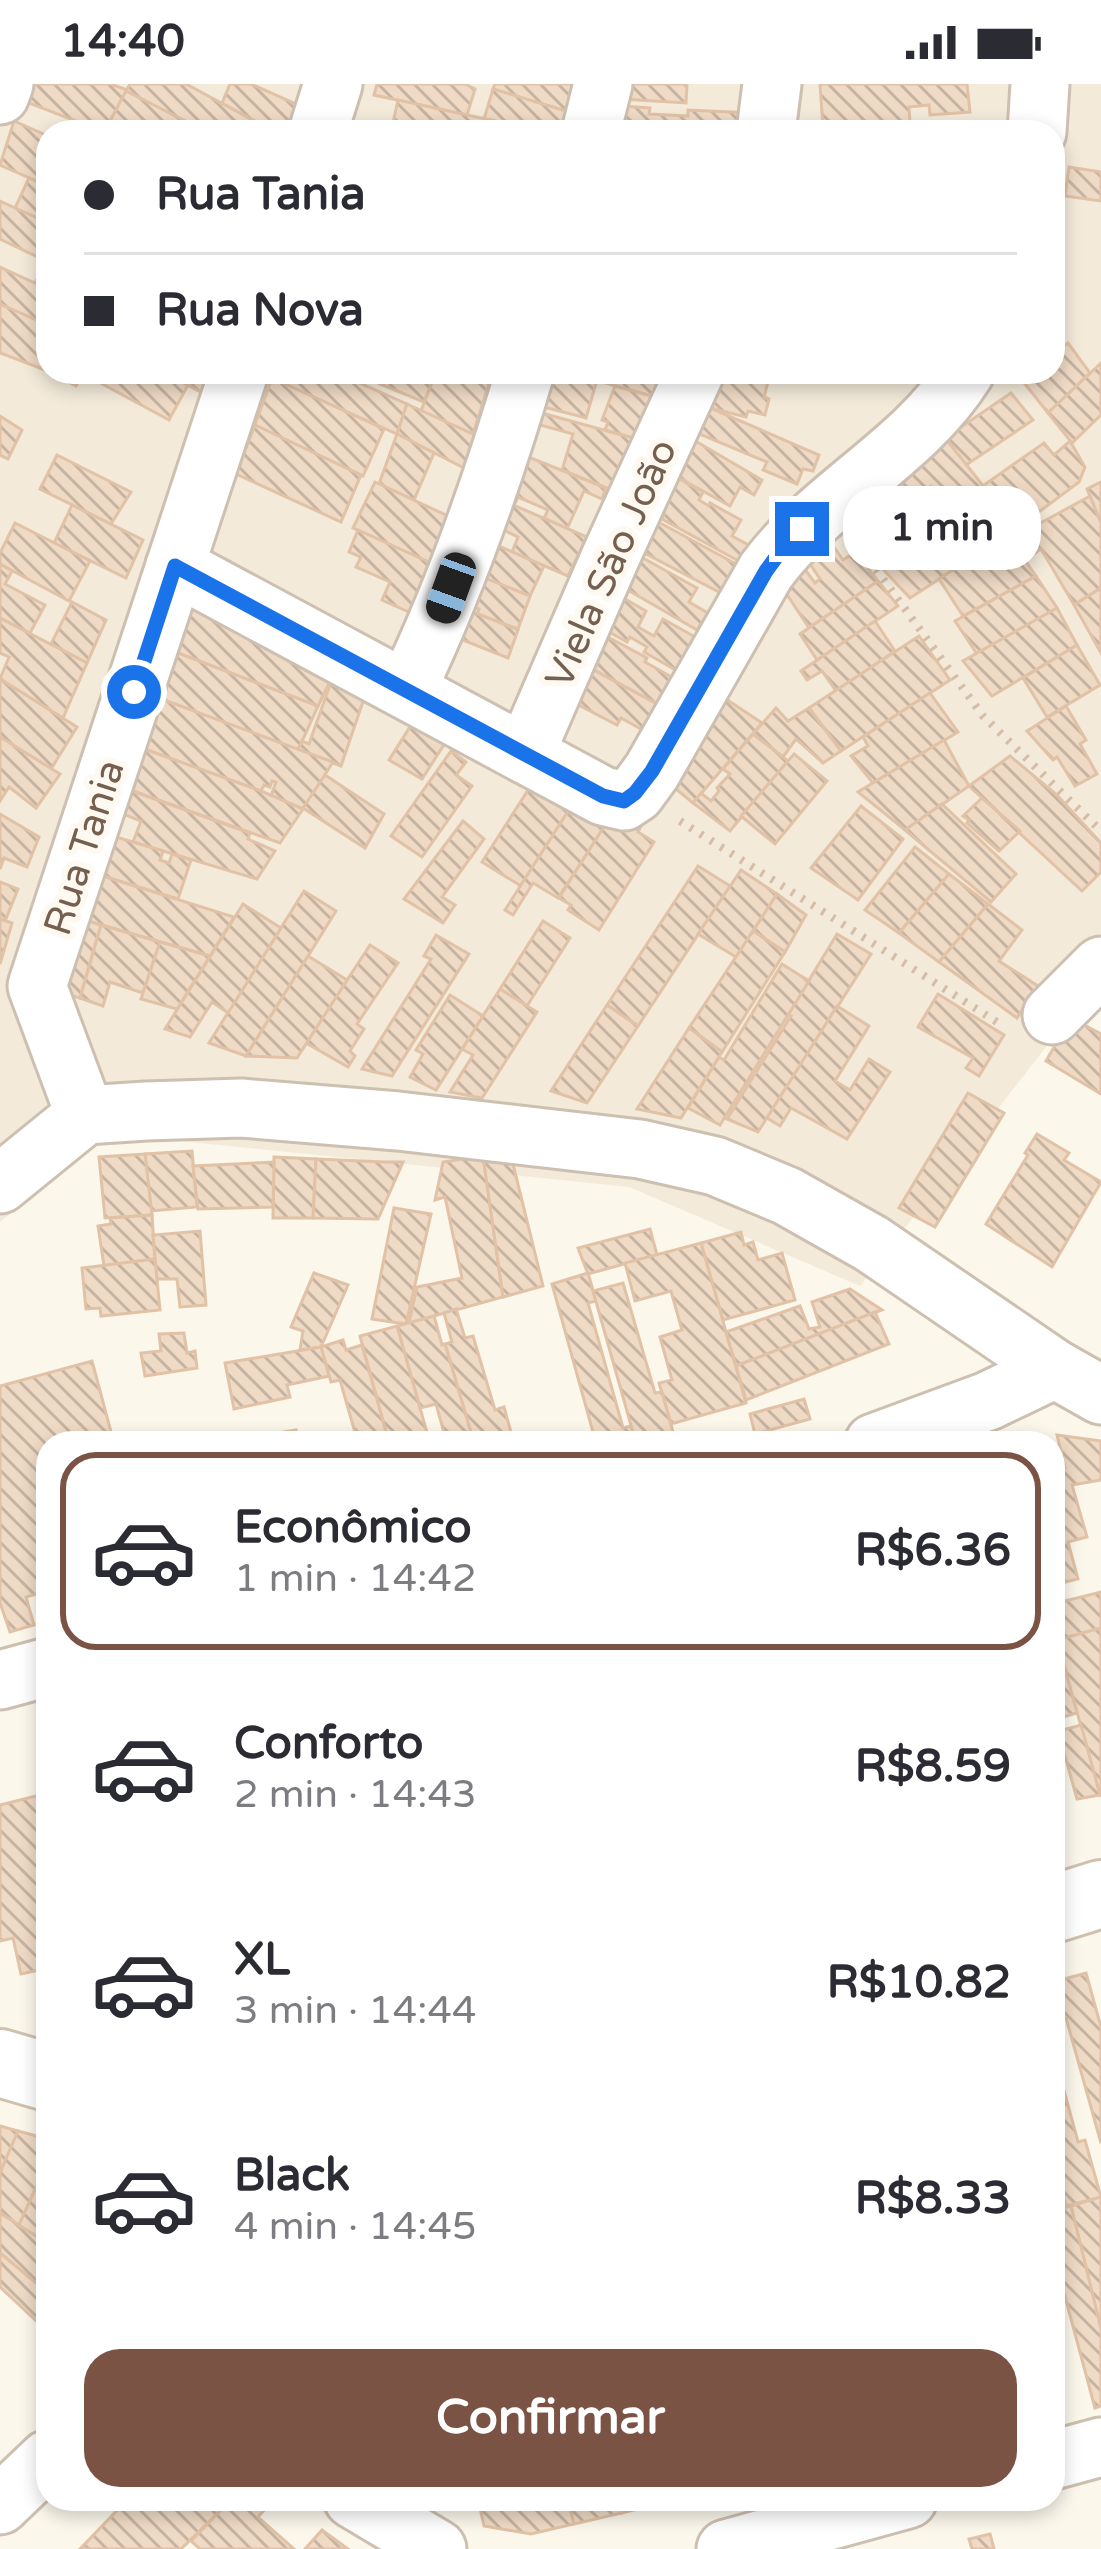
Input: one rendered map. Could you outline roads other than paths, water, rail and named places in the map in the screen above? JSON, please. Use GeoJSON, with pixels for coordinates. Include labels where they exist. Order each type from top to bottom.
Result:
{"type":"FeatureCollection","features":[{"type":"Feature","properties":{"kind":"main road"},"geometry":{"type":"LineString","coordinates":[[1065,1905],[1101,1894]]}},
{"type":"Feature","properties":{"kind":"main road"},"geometry":{"type":"LineString","coordinates":[[0,2063],[36,2074]]}},
{"type":"Feature","properties":{"kind":"street"},"geometry":{"type":"LineString","coordinates":[[0,95],[4,84]]}},
{"type":"Feature","properties":{"kind":"street"},"geometry":{"type":"LineString","coordinates":[[322,120],[333,84]]}},
{"type":"Feature","properties":{"kind":"street"},"geometry":{"type":"LineString","coordinates":[[594,120],[603,84]]}},
{"type":"Feature","properties":{"kind":"street"},"geometry":{"type":"LineString","coordinates":[[768,120],[772,84]]}},
{"type":"Feature","properties":{"kind":"street"},"geometry":{"type":"LineString","coordinates":[[1038,120],[1040,84]]}},
{"type":"Feature","properties":{"kind":"street","name":"Rua Tania"},"geometry":{"type":"LineString","coordinates":[[85,1115],[19,980],[175,566],[235,384]]}},
{"type":"Feature","properties":{"kind":"street"},"geometry":{"type":"LineString","coordinates":[[407,689],[434,633],[522,384]]}},
{"type":"Feature","properties":{"kind":"street","name":"Viela São João"},"geometry":{"type":"LineString","coordinates":[[525,754],[690,384]]}},
{"type":"Feature","properties":{"kind":"street"},"geometry":{"type":"LineString","coordinates":[[175,566],[525,754],[619,795],[652,771],[785,545],[921,428],[956,384]]}},
{"type":"Feature","properties":{"kind":"street"},"geometry":{"type":"LineString","coordinates":[[1052,1016],[1101,966]]}},
{"type":"Feature","properties":{"kind":"street"},"geometry":{"type":"LineString","coordinates":[[0,1184],[85,1115],[242,1108],[640,1149],[715,1166],[787,1196],[872,1244],[1078,1382]]}},
{"type":"Feature","properties":{"kind":"street"},"geometry":{"type":"LineString","coordinates":[[907,1431],[988,1401],[1078,1382]]}},
{"type":"Feature","properties":{"kind":"street"},"geometry":{"type":"LineString","coordinates":[[0,1680],[36,1670]]}},
{"type":"Feature","properties":{"kind":"street"},"geometry":{"type":"LineString","coordinates":[[1065,2457],[1101,2447]]}},
{"type":"Feature","properties":{"kind":"street"},"geometry":{"type":"LineString","coordinates":[[0,2505],[36,2470]]}},
{"type":"Feature","properties":{"kind":"street"},"geometry":{"type":"LineString","coordinates":[[373,2511],[437,2549]]}},
{"type":"Feature","properties":{"kind":"street"},"geometry":{"type":"LineString","coordinates":[[725,2549],[864,2511]]}}]}
